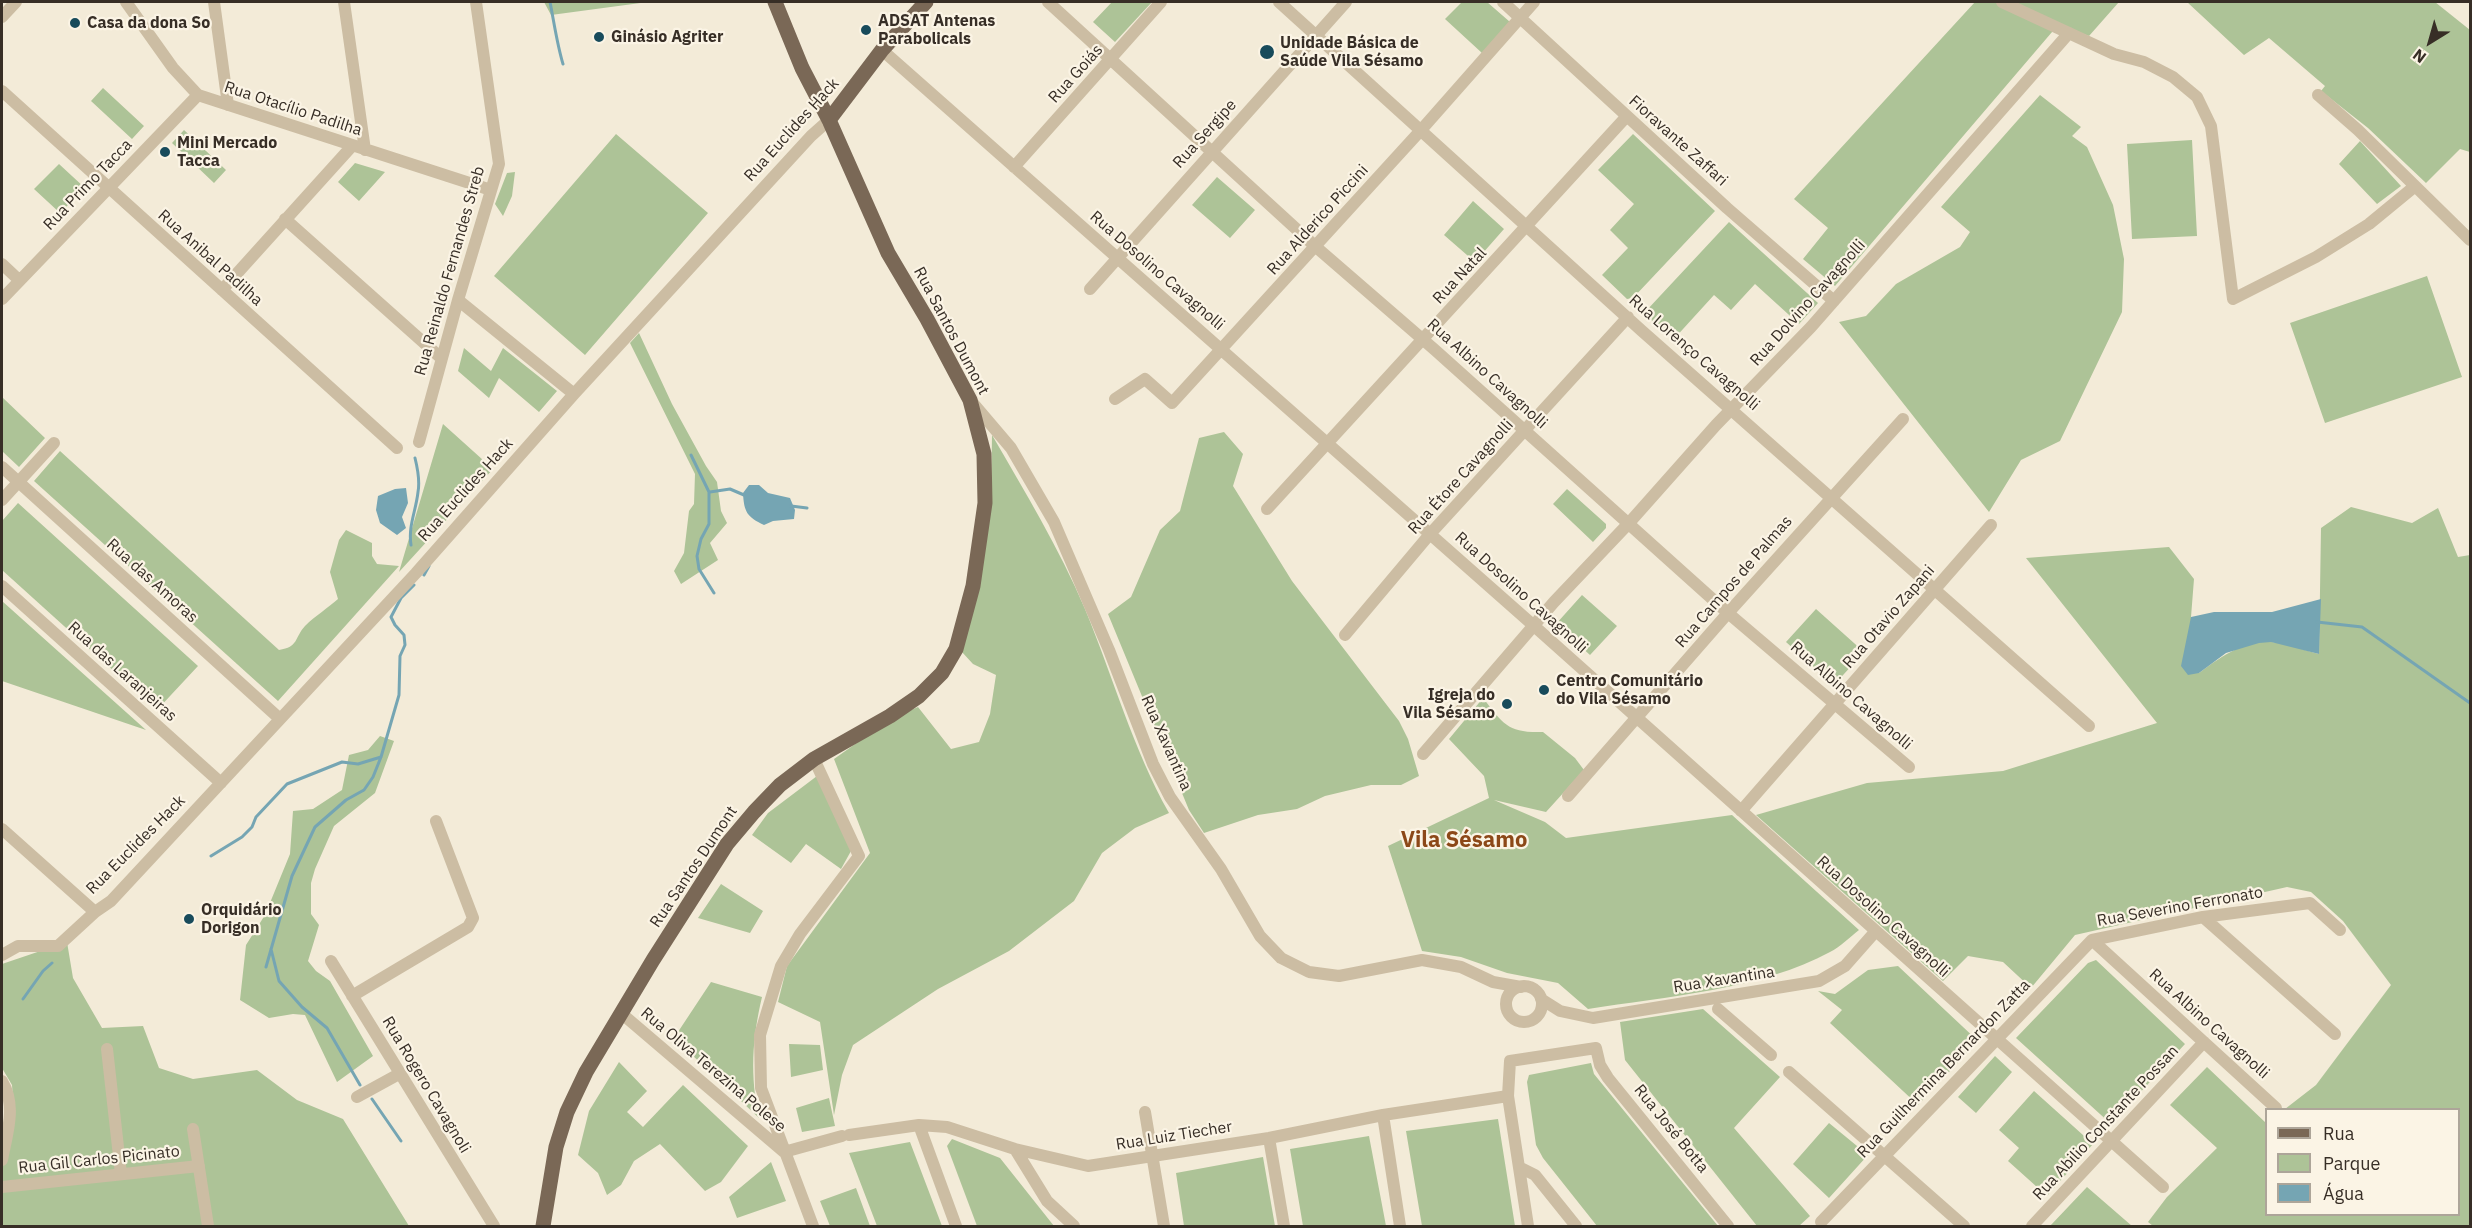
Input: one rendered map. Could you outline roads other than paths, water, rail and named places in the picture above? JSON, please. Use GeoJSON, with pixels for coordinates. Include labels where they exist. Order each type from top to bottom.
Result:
{"type":"FeatureCollection","features":[{"type":"Feature","properties":{"kind":"main road","name":"Rua Santos Dumont"},"geometry":{"type":"LineString","coordinates":[[543,1227],[556,1147],[567,1112],[586,1072],[728,844],[780,785],[814,759],[890,716],[919,696],[942,673],[956,649],[973,586],[985,503],[984,454],[970,400],[927,319],[888,253],[829,120],[802,68],[775,2]]}},
{"type":"Feature","properties":{"kind":"main road","name":"Rua Euclides Hack"},"geometry":{"type":"LineString","coordinates":[[829,120],[882,50],[926,2]]}},
{"type":"Feature","properties":{"kind":"street"},"geometry":{"type":"LineString","coordinates":[[2,17],[16,2]]}},
{"type":"Feature","properties":{"kind":"street","name":"Rua Otacílio Padilha"},"geometry":{"type":"LineString","coordinates":[[126,2],[173,68],[198,95],[491,190]]}},
{"type":"Feature","properties":{"kind":"street"},"geometry":{"type":"LineString","coordinates":[[214,2],[228,105]]}},
{"type":"Feature","properties":{"kind":"street"},"geometry":{"type":"LineString","coordinates":[[344,2],[365,150]]}},
{"type":"Feature","properties":{"kind":"street","name":"Rua Reinaldo Fernandes Streb"},"geometry":{"type":"LineString","coordinates":[[419,442],[441,358],[499,164],[476,2]]}},
{"type":"Feature","properties":{"kind":"street","name":"Rua Albino Cavagnolli"},"geometry":{"type":"LineString","coordinates":[[1048,2],[1112,58],[1316,247],[1526,430],[1728,613],[1909,767]]}},
{"type":"Feature","properties":{"kind":"street","name":"Rua Goiás"},"geometry":{"type":"LineString","coordinates":[[1014,167],[1161,2]]}},
{"type":"Feature","properties":{"kind":"street","name":"Rua Lorenço Cavagnolli"},"geometry":{"type":"LineString","coordinates":[[1279,2],[1422,129],[1527,227],[2089,726]]}},
{"type":"Feature","properties":{"kind":"street","name":"Rua Sergipe"},"geometry":{"type":"LineString","coordinates":[[1089,289],[1346,2]]}},
{"type":"Feature","properties":{"kind":"street","name":"Fioravante Zaffari"},"geometry":{"type":"LineString","coordinates":[[1503,2],[1834,301]]}},
{"type":"Feature","properties":{"kind":"street","name":"Rua Alderico Piccini"},"geometry":{"type":"LineString","coordinates":[[1115,399],[1145,379],[1172,403],[1316,247],[1534,2]]}},
{"type":"Feature","properties":{"kind":"street"},"geometry":{"type":"LineString","coordinates":[[2002,2],[2114,54],[2145,62],[2173,77],[2197,97],[2211,126],[2233,299],[2316,257],[2368,225],[2414,187]]}},
{"type":"Feature","properties":{"kind":"street","name":"Rua Dolvino Cavagnolli"},"geometry":{"type":"LineString","coordinates":[[1423,754],[1533,625],[1834,301],[2069,33]]}},
{"type":"Feature","properties":{"kind":"street","name":"Rua Dosolino Cavagnolli"},"geometry":{"type":"LineString","coordinates":[[882,50],[1533,625],[2163,1187]]}},
{"type":"Feature","properties":{"kind":"street","name":"Rua Anibal Padilha"},"geometry":{"type":"LineString","coordinates":[[2,91],[397,448]]}},
{"type":"Feature","properties":{"kind":"street","name":"Rua Primo Tacca"},"geometry":{"type":"LineString","coordinates":[[2,299],[198,95]]}},
{"type":"Feature","properties":{"kind":"street"},"geometry":{"type":"LineString","coordinates":[[2318,95],[2358,130],[2414,187],[2468,233]]}},
{"type":"Feature","properties":{"kind":"street","name":"Rua Natal"},"geometry":{"type":"LineString","coordinates":[[1267,509],[1627,116]]}},
{"type":"Feature","properties":{"kind":"street","name":"Rua Euclides Hack"},"geometry":{"type":"LineString","coordinates":[[2,955],[18,946],[58,946],[95,912],[111,901],[416,573],[574,394],[803,145],[829,120]]}},
{"type":"Feature","properties":{"kind":"street"},"geometry":{"type":"LineString","coordinates":[[222,290],[352,146]]}},
{"type":"Feature","properties":{"kind":"street"},"geometry":{"type":"LineString","coordinates":[[285,219],[441,358]]}},
{"type":"Feature","properties":{"kind":"street"},"geometry":{"type":"LineString","coordinates":[[2,264],[19,280]]}},
{"type":"Feature","properties":{"kind":"street"},"geometry":{"type":"LineString","coordinates":[[458,300],[574,394]]}},
{"type":"Feature","properties":{"kind":"street","name":"Rua Étore Cavagnolli"},"geometry":{"type":"LineString","coordinates":[[1345,634],[1430,534],[1628,316]]}},
{"type":"Feature","properties":{"kind":"street","name":"Rua Xavantina"},"geometry":{"type":"LineString","coordinates":[[970,400],[1011,448],[1054,522],[1109,650],[1153,764],[1170,797],[1221,869],[1260,936],[1281,958],[1309,972],[1339,976],[1422,960],[1461,967],[1493,982],[1521,987]]}},
{"type":"Feature","properties":{"kind":"street","name":"Rua Campos de Palmas"},"geometry":{"type":"LineString","coordinates":[[1568,796],[1728,613],[1903,419]]}},
{"type":"Feature","properties":{"kind":"street"},"geometry":{"type":"LineString","coordinates":[[2,500],[54,443]]}},
{"type":"Feature","properties":{"kind":"street","name":"Rua das Amoras"},"geometry":{"type":"LineString","coordinates":[[2,467],[280,719]]}},
{"type":"Feature","properties":{"kind":"street","name":"Rua Otavio Zapani"},"geometry":{"type":"LineString","coordinates":[[1741,811],[1991,525]]}},
{"type":"Feature","properties":{"kind":"street","name":"Rua das Laranjeiras"},"geometry":{"type":"LineString","coordinates":[[2,586],[221,783]]}},
{"type":"Feature","properties":{"kind":"street"},"geometry":{"type":"LineString","coordinates":[[813,1227],[761,1088],[760,1035],[781,966],[800,934],[859,856],[814,759]]}},
{"type":"Feature","properties":{"kind":"street"},"geometry":{"type":"LineString","coordinates":[[352,996],[468,927],[473,918],[436,821]]}},
{"type":"Feature","properties":{"kind":"street"},"geometry":{"type":"LineString","coordinates":[[2,829],[95,912]]}},
{"type":"Feature","properties":{"kind":"street","name":"Rua Severino Ferronato"},"geometry":{"type":"LineString","coordinates":[[2092,939],[2203,916],[2310,903],[2340,930]]}},
{"type":"Feature","properties":{"kind":"street"},"geometry":{"type":"LineString","coordinates":[[2203,916],[2335,1034]]}},
{"type":"Feature","properties":{"kind":"street","name":"Rua Xavantina"},"geometry":{"type":"LineString","coordinates":[[1560,1011],[1593,1018],[1819,981],[1845,966],[1875,932]]}},
{"type":"Feature","properties":{"kind":"street","name":"Rua Albino Cavagnolli"},"geometry":{"type":"LineString","coordinates":[[2092,939],[2276,1108]]}},
{"type":"Feature","properties":{"kind":"street","name":"Rua Guilhermina Bernardon Zatta"},"geometry":{"type":"LineString","coordinates":[[1821,1222],[2092,939]]}},
{"type":"Feature","properties":{"kind":"street"},"geometry":{"type":"LineString","coordinates":[[2,943],[18,946]]}},
{"type":"Feature","properties":{"kind":"street","name":"Rua Rogero Cavagnoli"},"geometry":{"type":"LineString","coordinates":[[331,960],[494,1227]]}},
{"type":"Feature","properties":{"kind":"street"},"geometry":{"type":"LineString","coordinates":[[1493,982],[1507,1010],[1515,1019],[1526,1022],[1560,1011]]}},
{"type":"Feature","properties":{"kind":"street"},"geometry":{"type":"LineString","coordinates":[[1506,1004],[1510,993],[1521,987],[1535,991],[1541,999],[1560,1011]]}},
{"type":"Feature","properties":{"kind":"street"},"geometry":{"type":"LineString","coordinates":[[1535,1018],[1541,1009],[1541,999]]}},
{"type":"Feature","properties":{"kind":"street"},"geometry":{"type":"LineString","coordinates":[[1718,1009],[1771,1056]]}},
{"type":"Feature","properties":{"kind":"street","name":"Rua Oliva Terezina Polese"},"geometry":{"type":"LineString","coordinates":[[621,1013],[784,1152]]}},
{"type":"Feature","properties":{"kind":"street","name":"Rua Abilio Constante Possan"},"geometry":{"type":"LineString","coordinates":[[2032,1227],[2204,1042]]}},
{"type":"Feature","properties":{"kind":"street","name":"Rua José Botta"},"geometry":{"type":"LineString","coordinates":[[1508,1096],[1510,1061],[1596,1048],[1600,1065],[1608,1078],[1728,1227]]}},
{"type":"Feature","properties":{"kind":"street"},"geometry":{"type":"LineString","coordinates":[[107,1049],[121,1174]]}},
{"type":"Feature","properties":{"kind":"street"},"geometry":{"type":"LineString","coordinates":[[1789,1072],[1965,1227]]}},
{"type":"Feature","properties":{"kind":"street"},"geometry":{"type":"LineString","coordinates":[[357,1097],[399,1074]]}},
{"type":"Feature","properties":{"kind":"street"},"geometry":{"type":"LineString","coordinates":[[2,1082],[11,1114],[2,1160]]}},
{"type":"Feature","properties":{"kind":"street"},"geometry":{"type":"LineString","coordinates":[[1508,1096],[1528,1227]]}},
{"type":"Feature","properties":{"kind":"street","name":"Rua Luiz Tiecher"},"geometry":{"type":"LineString","coordinates":[[784,1152],[845,1135],[919,1125],[947,1127],[1015,1149],[1088,1166],[1269,1138],[1383,1115],[1508,1096]]}},
{"type":"Feature","properties":{"kind":"street"},"geometry":{"type":"LineString","coordinates":[[1145,1112],[1164,1227]]}},
{"type":"Feature","properties":{"kind":"street"},"geometry":{"type":"LineString","coordinates":[[1383,1115],[1400,1227]]}},
{"type":"Feature","properties":{"kind":"street"},"geometry":{"type":"LineString","coordinates":[[919,1125],[956,1227]]}},
{"type":"Feature","properties":{"kind":"street"},"geometry":{"type":"LineString","coordinates":[[194,1129],[208,1227]]}},
{"type":"Feature","properties":{"kind":"street"},"geometry":{"type":"LineString","coordinates":[[1269,1138],[1284,1227]]}},
{"type":"Feature","properties":{"kind":"street"},"geometry":{"type":"LineString","coordinates":[[1015,1149],[1047,1201],[1074,1227]]}},
{"type":"Feature","properties":{"kind":"street","name":"Rua Gil Carlos Picinato"},"geometry":{"type":"LineString","coordinates":[[2,1187],[199,1166]]}},
{"type":"Feature","properties":{"kind":"street"},"geometry":{"type":"LineString","coordinates":[[1519,1167],[1535,1175],[1576,1227]]}},
{"type":"Feature","properties":{"kind":"water"},"geometry":{"type":"Polygon","coordinates":[[[749,485],[759,485],[768,493],[790,498],[795,510],[794,519],[773,521],[764,525],[754,519],[748,513],[743,500],[743,493],[749,485]]]}},
{"type":"Feature","properties":{"kind":"water"},"geometry":{"type":"Polygon","coordinates":[[[406,488],[408,503],[402,517],[406,528],[397,535],[380,523],[376,510],[378,496],[395,489],[406,488]]]}},
{"type":"Feature","properties":{"kind":"water"},"geometry":{"type":"Polygon","coordinates":[[[2321,599],[2319,654],[2271,642],[2259,643],[2226,653],[2199,673],[2188,675],[2181,666],[2191,617],[2214,612],[2272,612],[2321,599]]]}},
{"type":"Feature","properties":{"kind":"waterway"},"geometry":{"type":"LineString","coordinates":[[550,2],[563,64]]}},
{"type":"Feature","properties":{"kind":"waterway"},"geometry":{"type":"LineString","coordinates":[[691,455],[709,492],[709,524],[701,539],[697,556],[699,569],[714,593]]}},
{"type":"Feature","properties":{"kind":"waterway"},"geometry":{"type":"LineString","coordinates":[[411,545],[411,525],[419,484],[415,458]]}},
{"type":"Feature","properties":{"kind":"waterway"},"geometry":{"type":"LineString","coordinates":[[710,492],[730,489],[744,495]]}},
{"type":"Feature","properties":{"kind":"waterway"},"geometry":{"type":"LineString","coordinates":[[791,506],[807,508]]}},
{"type":"Feature","properties":{"kind":"waterway"},"geometry":{"type":"LineString","coordinates":[[424,575],[429,566]]}},
{"type":"Feature","properties":{"kind":"waterway"},"geometry":{"type":"LineString","coordinates":[[266,967],[292,876],[315,827],[346,800],[364,790],[373,777],[381,757],[399,695],[400,656],[405,645],[404,635],[391,617],[401,598],[414,585]]}},
{"type":"Feature","properties":{"kind":"waterway"},"geometry":{"type":"LineString","coordinates":[[2317,622],[2362,627],[2470,703]]}},
{"type":"Feature","properties":{"kind":"waterway"},"geometry":{"type":"LineString","coordinates":[[211,856],[242,837],[252,827],[256,817],[287,784],[342,762],[358,764],[381,757]]}},
{"type":"Feature","properties":{"kind":"waterway"},"geometry":{"type":"LineString","coordinates":[[271,949],[279,981],[302,1007],[327,1028],[360,1085]]}},
{"type":"Feature","properties":{"kind":"waterway"},"geometry":{"type":"LineString","coordinates":[[23,999],[43,971],[52,963]]}},
{"type":"Feature","properties":{"kind":"waterway"},"geometry":{"type":"LineString","coordinates":[[372,1099],[401,1141]]}},
{"type":"Feature","properties":{"kind":"place","name":"Casa da dona So"},"geometry":{"type":"Point","coordinates":[75,23]}},
{"type":"Feature","properties":{"kind":"place","name":"ADSAT Antenas Parabolicals"},"geometry":{"type":"Point","coordinates":[866,30]}},
{"type":"Feature","properties":{"kind":"place","name":"Ginásio Agriter"},"geometry":{"type":"Point","coordinates":[599,37]}},
{"type":"Feature","properties":{"kind":"place","name":"Unidade Básica de Saúde Vila Sésamo"},"geometry":{"type":"Point","coordinates":[1267,52]}},
{"type":"Feature","properties":{"kind":"place","name":"Mini Mercado Tacca"},"geometry":{"type":"Point","coordinates":[165,152]}},
{"type":"Feature","properties":{"kind":"place","name":"Centro Comunitário do Vila Sésamo"},"geometry":{"type":"Point","coordinates":[1544,690]}},
{"type":"Feature","properties":{"kind":"place","name":"Igreja do Vila Sésamo"},"geometry":{"type":"Point","coordinates":[1507,704]}},
{"type":"Feature","properties":{"kind":"place","name":"Orquidário Dorigon"},"geometry":{"type":"Point","coordinates":[189,919]}},
{"type":"Feature","properties":{"kind":"district","name":"Vila Sésamo"},"geometry":{"type":"Point","coordinates":[1464,841]}}]}
